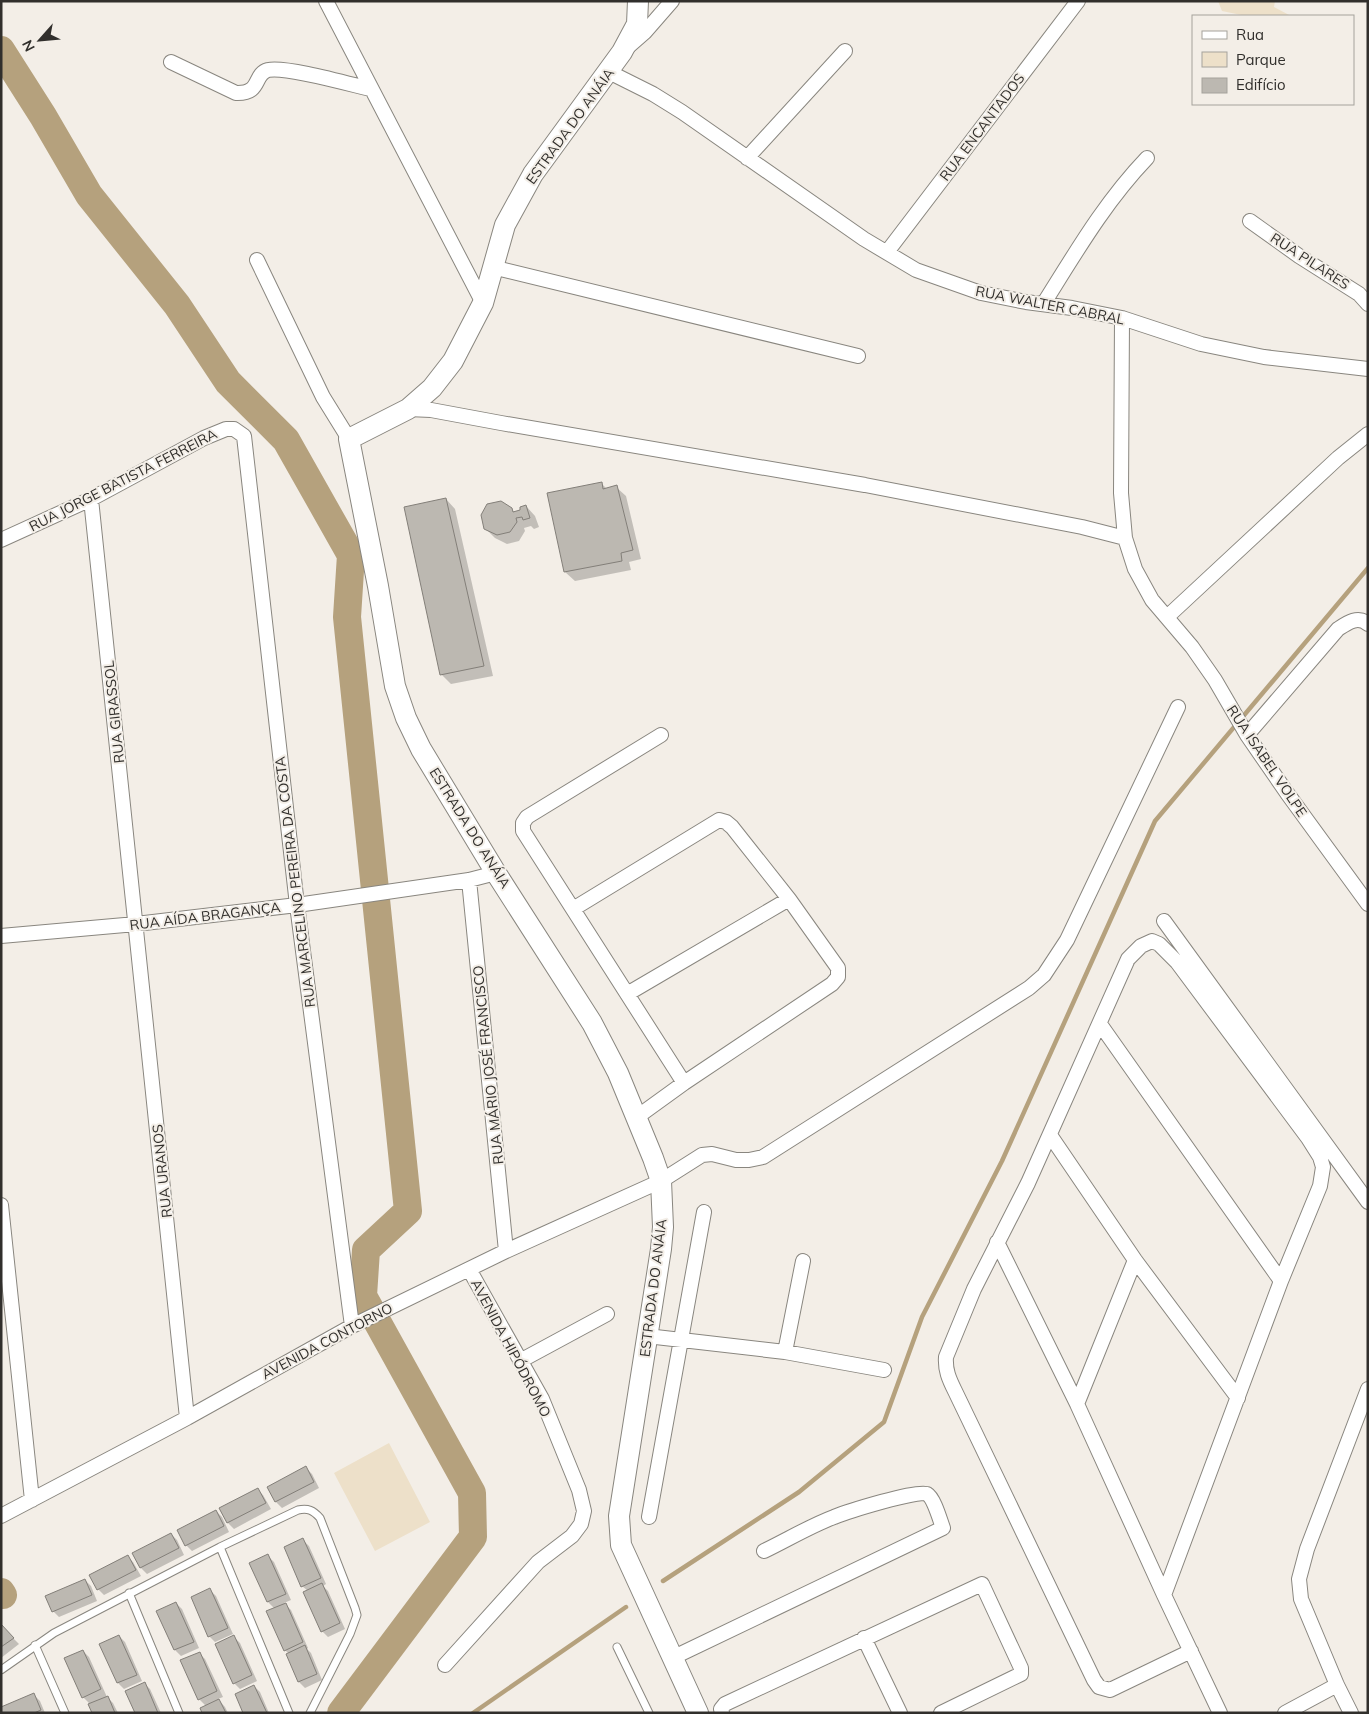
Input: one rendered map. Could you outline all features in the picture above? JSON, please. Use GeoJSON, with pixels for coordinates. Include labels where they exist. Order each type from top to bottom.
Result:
{"type":"FeatureCollection","features":[{"type":"Feature","properties":{"kind":"street"},"geometry":{"type":"LineString","coordinates":[[326,1],[482,303]]}},
{"type":"Feature","properties":{"kind":"street","name":"ESTRADA DO ANÁIA"},"geometry":{"type":"LineString","coordinates":[[638,1],[637,24],[622,52],[533,174],[505,225],[482,303],[453,361],[432,388],[408,409],[349,439],[378,586],[395,686],[406,718],[421,749],[496,873],[592,1023],[618,1072],[661,1181],[663,1227],[619,1516],[620,1533],[621,1546],[698,1713]]}},
{"type":"Feature","properties":{"kind":"street"},"geometry":{"type":"LineString","coordinates":[[622,52],[645,32],[672,1]]}},
{"type":"Feature","properties":{"kind":"street","name":"RUA ENCANTADOS"},"geometry":{"type":"LineString","coordinates":[[887,252],[1078,1]]}},
{"type":"Feature","properties":{"kind":"street"},"geometry":{"type":"LineString","coordinates":[[747,158],[845,51]]}},
{"type":"Feature","properties":{"kind":"street"},"geometry":{"type":"LineString","coordinates":[[171,62],[236,93],[250,91],[257,84],[261,75],[269,70],[300,73],[370,89]]}},
{"type":"Feature","properties":{"kind":"street","name":"RUA WALTER CABRAL"},"geometry":{"type":"LineString","coordinates":[[609,72],[654,94],[682,112],[864,239],[916,270],[981,293],[1122,318],[1201,344],[1255,355],[1368,370]]}},
{"type":"Feature","properties":{"kind":"street"},"geometry":{"type":"LineString","coordinates":[[1044,303],[1096,220],[1115,194],[1147,158]]}},
{"type":"Feature","properties":{"kind":"street","name":"RUA PILARES"},"geometry":{"type":"LineString","coordinates":[[1250,221],[1299,256],[1359,294],[1368,304]]}},
{"type":"Feature","properties":{"kind":"street"},"geometry":{"type":"LineString","coordinates":[[257,260],[323,397],[349,439]]}},
{"type":"Feature","properties":{"kind":"street"},"geometry":{"type":"LineString","coordinates":[[492,267],[858,356]]}},
{"type":"Feature","properties":{"kind":"street","name":"RUA ISABEL VOLPE"},"geometry":{"type":"LineString","coordinates":[[1122,318],[1121,493],[1125,538],[1135,569],[1147,592],[1192,647],[1247,735],[1287,794],[1368,904]]}},
{"type":"Feature","properties":{"kind":"street"},"geometry":{"type":"LineString","coordinates":[[408,409],[431,410],[865,485],[1082,527],[1125,538]]}},
{"type":"Feature","properties":{"kind":"street","name":"RUA JORGE BATISTA FERREIRA"},"geometry":{"type":"LineString","coordinates":[[1,540],[91,500],[204,438],[226,428],[234,429],[244,436]]}},
{"type":"Feature","properties":{"kind":"street"},"geometry":{"type":"LineString","coordinates":[[1167,617],[1338,458],[1368,434]]}},
{"type":"Feature","properties":{"kind":"street","name":"RUA MARCELINO PEREIRA DA COSTA"},"geometry":{"type":"LineString","coordinates":[[244,436],[297,906],[354,1325]]}},
{"type":"Feature","properties":{"kind":"street","name":"RUA GIRASSOL"},"geometry":{"type":"LineString","coordinates":[[91,500],[136,924]]}},
{"type":"Feature","properties":{"kind":"street"},"geometry":{"type":"LineString","coordinates":[[1247,735],[1338,630],[1348,622],[1357,620],[1366,621],[1368,624]]}},
{"type":"Feature","properties":{"kind":"street","name":"AVENIDA CONTORNO"},"geometry":{"type":"LineString","coordinates":[[1,1516],[188,1418],[385,1309],[506,1251],[661,1181],[702,1155],[712,1154],[742,1160],[763,1157],[1029,988],[1044,975],[1066,940],[1178,707]]}},
{"type":"Feature","properties":{"kind":"street"},"geometry":{"type":"LineString","coordinates":[[661,734],[527,817],[523,823],[523,831],[684,1082]]}},
{"type":"Feature","properties":{"kind":"street"},"geometry":{"type":"LineString","coordinates":[[573,909],[719,820],[726,822],[732,827],[789,898],[838,968],[838,977],[832,984],[684,1082],[637,1117]]}},
{"type":"Feature","properties":{"kind":"street","name":"RUA AÍDA BRAGANÇA"},"geometry":{"type":"LineString","coordinates":[[1,936],[136,924],[297,906],[356,895],[469,880],[496,873]]}},
{"type":"Feature","properties":{"kind":"street","name":"RUA MÁRIO JOSÉ FRANCISCO"},"geometry":{"type":"LineString","coordinates":[[469,880],[506,1251]]}},
{"type":"Feature","properties":{"kind":"street"},"geometry":{"type":"LineString","coordinates":[[627,994],[789,898]]}},
{"type":"Feature","properties":{"kind":"street"},"geometry":{"type":"LineString","coordinates":[[1164,921],[1368,1202]]}},
{"type":"Feature","properties":{"kind":"street","name":"RUA URANOS"},"geometry":{"type":"LineString","coordinates":[[136,924],[188,1418]]}},
{"type":"Feature","properties":{"kind":"street"},"geometry":{"type":"LineString","coordinates":[[1164,1595],[1281,1281],[1320,1186],[1323,1167],[1320,1157],[1308,1138],[1176,962],[1159,944],[1152,941],[1141,946],[1128,959],[1028,1183],[974,1289],[946,1357],[946,1365],[948,1377],[954,1391],[1099,1687],[1110,1690],[1191,1651]]}},
{"type":"Feature","properties":{"kind":"street"},"geometry":{"type":"LineString","coordinates":[[1100,1024],[1281,1281]]}},
{"type":"Feature","properties":{"kind":"street"},"geometry":{"type":"LineString","coordinates":[[1050,1135],[1135,1260],[1238,1398]]}},
{"type":"Feature","properties":{"kind":"street"},"geometry":{"type":"LineString","coordinates":[[1,1205],[32,1500]]}},
{"type":"Feature","properties":{"kind":"street"},"geometry":{"type":"LineString","coordinates":[[649,1517],[704,1212]]}},
{"type":"Feature","properties":{"kind":"street"},"geometry":{"type":"LineString","coordinates":[[997,1242],[1078,1404],[1164,1595],[1220,1713]]}},
{"type":"Feature","properties":{"kind":"street"},"geometry":{"type":"LineString","coordinates":[[1078,1404],[1135,1260]]}},
{"type":"Feature","properties":{"kind":"street"},"geometry":{"type":"LineString","coordinates":[[785,1352],[803,1261]]}},
{"type":"Feature","properties":{"kind":"street","name":"AVENIDA HIPÓDROMO"},"geometry":{"type":"LineString","coordinates":[[445,1665],[538,1562],[572,1536],[581,1524],[584,1512],[579,1490],[542,1399],[469,1269]]}},
{"type":"Feature","properties":{"kind":"street"},"geometry":{"type":"LineString","coordinates":[[520,1361],[608,1314]]}},
{"type":"Feature","properties":{"kind":"street"},"geometry":{"type":"LineString","coordinates":[[647,1336],[785,1352],[884,1370]]}},
{"type":"Feature","properties":{"kind":"street"},"geometry":{"type":"LineString","coordinates":[[1351,1713],[1337,1685],[1301,1599],[1299,1579],[1307,1548],[1368,1389]]}},
{"type":"Feature","properties":{"kind":"street"},"geometry":{"type":"LineString","coordinates":[[672,1658],[943,1528],[932,1500],[928,1494],[922,1492],[902,1496],[834,1517],[764,1551]]}},
{"type":"Feature","properties":{"kind":"street"},"geometry":{"type":"LineString","coordinates":[[722,1713],[721,1709],[724,1704],[982,1584],[1021,1668],[1021,1674],[941,1713]]}},
{"type":"Feature","properties":{"kind":"street"},"geometry":{"type":"LineString","coordinates":[[864,1638],[900,1713]]}},
{"type":"Feature","properties":{"kind":"street"},"geometry":{"type":"LineString","coordinates":[[1285,1713],[1337,1685]]}},
{"type":"Feature","properties":{"kind":"lane"},"geometry":{"type":"LineString","coordinates":[[1,1670],[54,1633],[129,1593],[298,1510],[309,1509],[320,1518],[356,1608],[357,1615],[350,1634],[310,1713]]}},
{"type":"Feature","properties":{"kind":"lane"},"geometry":{"type":"LineString","coordinates":[[220,1547],[289,1713]]}},
{"type":"Feature","properties":{"kind":"lane"},"geometry":{"type":"LineString","coordinates":[[129,1593],[179,1713]]}},
{"type":"Feature","properties":{"kind":"lane"},"geometry":{"type":"LineString","coordinates":[[35,1645],[65,1713]]}},
{"type":"Feature","properties":{"kind":"lane"},"geometry":{"type":"LineString","coordinates":[[617,1647],[648,1713]]}},
{"type":"Feature","properties":{"kind":"green space"},"geometry":{"type":"Polygon","coordinates":[[[1218,1],[1275,1],[1274,7],[1289,15],[1241,15],[1222,11],[1218,1]]]}},
{"type":"Feature","properties":{"kind":"green space"},"geometry":{"type":"Polygon","coordinates":[[[389,1443],[430,1522],[375,1551],[334,1473],[389,1443]]]}},
{"type":"Feature","properties":{"kind":"building"},"geometry":{"type":"Polygon","coordinates":[[[602,482],[603,489],[617,485],[633,550],[621,553],[622,561],[564,572],[547,493],[602,482]]]}},
{"type":"Feature","properties":{"kind":"building"},"geometry":{"type":"Polygon","coordinates":[[[446,498],[484,666],[440,675],[404,507],[446,498]]]}},
{"type":"Feature","properties":{"kind":"building"},"geometry":{"type":"Polygon","coordinates":[[[501,501],[512,508],[513,512],[520,510],[520,507],[526,505],[530,518],[523,520],[522,517],[516,518],[517,522],[510,532],[497,535],[484,529],[481,515],[487,504],[501,501]]]}},
{"type":"Feature","properties":{"kind":"building"},"geometry":{"type":"Polygon","coordinates":[[[306,1466],[314,1482],[275,1502],[267,1487],[306,1466]]]}},
{"type":"Feature","properties":{"kind":"building"},"geometry":{"type":"Polygon","coordinates":[[[258,1488],[266,1503],[227,1523],[219,1508],[258,1488]]]}},
{"type":"Feature","properties":{"kind":"building"},"geometry":{"type":"Polygon","coordinates":[[[216,1510],[224,1526],[185,1546],[177,1530],[216,1510]]]}},
{"type":"Feature","properties":{"kind":"building"},"geometry":{"type":"Polygon","coordinates":[[[171,1533],[179,1548],[140,1568],[132,1553],[171,1533]]]}},
{"type":"Feature","properties":{"kind":"building"},"geometry":{"type":"Polygon","coordinates":[[[303,1538],[321,1578],[301,1587],[284,1547],[303,1538]]]}},
{"type":"Feature","properties":{"kind":"building"},"geometry":{"type":"Polygon","coordinates":[[[268,1554],[286,1594],[267,1602],[249,1563],[268,1554]]]}},
{"type":"Feature","properties":{"kind":"building"},"geometry":{"type":"Polygon","coordinates":[[[128,1555],[136,1570],[97,1590],[89,1575],[128,1555]]]}},
{"type":"Feature","properties":{"kind":"building"},"geometry":{"type":"Polygon","coordinates":[[[85,1579],[92,1595],[52,1612],[45,1596],[85,1579]]]}},
{"type":"Feature","properties":{"kind":"building"},"geometry":{"type":"Polygon","coordinates":[[[322,1583],[340,1623],[321,1632],[303,1592],[322,1583]]]}},
{"type":"Feature","properties":{"kind":"building"},"geometry":{"type":"Polygon","coordinates":[[[210,1588],[228,1628],[208,1637],[191,1597],[210,1588]]]}},
{"type":"Feature","properties":{"kind":"building"},"geometry":{"type":"Polygon","coordinates":[[[176,1602],[194,1642],[174,1650],[156,1611],[176,1602]]]}},
{"type":"Feature","properties":{"kind":"building"},"geometry":{"type":"Polygon","coordinates":[[[286,1603],[303,1642],[284,1651],[266,1611],[286,1603]]]}},
{"type":"Feature","properties":{"kind":"building"},"geometry":{"type":"Polygon","coordinates":[[[1,1624],[14,1638],[1,1647],[1,1624]]]}},
{"type":"Feature","properties":{"kind":"building"},"geometry":{"type":"Polygon","coordinates":[[[119,1635],[137,1675],[117,1683],[99,1644],[119,1635]]]}},
{"type":"Feature","properties":{"kind":"building"},"geometry":{"type":"Polygon","coordinates":[[[234,1635],[252,1675],[233,1684],[215,1644],[234,1635]]]}},
{"type":"Feature","properties":{"kind":"building"},"geometry":{"type":"Polygon","coordinates":[[[305,1645],[317,1674],[298,1682],[286,1654],[305,1645]]]}},
{"type":"Feature","properties":{"kind":"building"},"geometry":{"type":"Polygon","coordinates":[[[83,1650],[101,1689],[82,1698],[64,1658],[83,1650]]]}},
{"type":"Feature","properties":{"kind":"building"},"geometry":{"type":"Polygon","coordinates":[[[200,1652],[217,1691],[198,1700],[180,1660],[200,1652]]]}},
{"type":"Feature","properties":{"kind":"building"},"geometry":{"type":"Polygon","coordinates":[[[145,1682],[158,1713],[135,1713],[125,1691],[145,1682]]]}},
{"type":"Feature","properties":{"kind":"building"},"geometry":{"type":"Polygon","coordinates":[[[254,1685],[267,1713],[243,1713],[235,1694],[254,1685]]]}},
{"type":"Feature","properties":{"kind":"building"},"geometry":{"type":"Polygon","coordinates":[[[34,1693],[41,1710],[34,1713],[1,1713],[1,1707],[34,1693]]]}},
{"type":"Feature","properties":{"kind":"building"},"geometry":{"type":"Polygon","coordinates":[[[108,1696],[115,1713],[92,1713],[88,1704],[108,1696]]]}},
{"type":"Feature","properties":{"kind":"building"},"geometry":{"type":"Polygon","coordinates":[[[219,1699],[226,1713],[202,1713],[200,1708],[219,1699]]]}},
{"type":"Feature","properties":{"kind":"waterway"},"geometry":{"type":"LineString","coordinates":[[1,50],[43,116],[89,195],[177,305],[228,382],[286,440],[351,555],[347,617],[408,1211],[366,1250],[363,1296],[472,1493],[473,1537],[341,1713]]}},
{"type":"Feature","properties":{"kind":"waterway"},"geometry":{"type":"LineString","coordinates":[[663,1581],[799,1492],[884,1422],[922,1317],[1002,1161],[1155,821],[1368,568]]}},
{"type":"Feature","properties":{"kind":"waterway"},"geometry":{"type":"LineString","coordinates":[[473,1713],[626,1607]]}}]}
